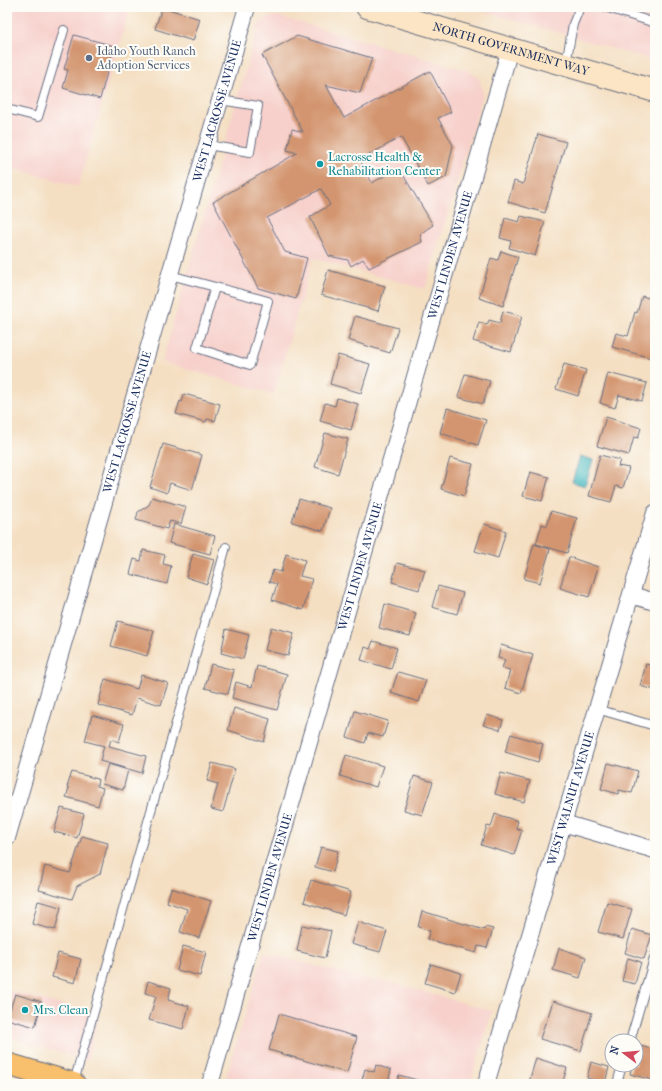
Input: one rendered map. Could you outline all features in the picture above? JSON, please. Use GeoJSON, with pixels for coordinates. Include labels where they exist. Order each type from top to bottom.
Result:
{"type":"FeatureCollection","features":[{"type":"Feature","properties":{"kind":"highway"},"geometry":{"type":"LineString","coordinates":[[7,1064],[74,1084]]}},
{"type":"Feature","properties":{"kind":"main road","name":"NORTH GOVERNMENT WAY"},"geometry":{"type":"LineString","coordinates":[[367,7],[655,91]]}},
{"type":"Feature","properties":{"kind":"street","name":"WEST LACROSSE AVENUE"},"geometry":{"type":"LineString","coordinates":[[7,838],[247,7]]}},
{"type":"Feature","properties":{"kind":"street","name":"WEST LINDEN AVENUE"},"geometry":{"type":"LineString","coordinates":[[210,1084],[510,49]]}},
{"type":"Feature","properties":{"kind":"street","name":"WEST WALNUT AVENUE"},"geometry":{"type":"LineString","coordinates":[[486,1084],[655,512]]}},
{"type":"Feature","properties":{"kind":"street"},"geometry":{"type":"LineString","coordinates":[[631,595],[655,602]]}},
{"type":"Feature","properties":{"kind":"street"},"geometry":{"type":"LineString","coordinates":[[563,823],[655,850]]}},
{"type":"Feature","properties":{"kind":"lane"},"geometry":{"type":"LineString","coordinates":[[566,65],[573,24],[580,7]]}},
{"type":"Feature","properties":{"kind":"lane"},"geometry":{"type":"LineString","coordinates":[[605,7],[655,23]]}},
{"type":"Feature","properties":{"kind":"lane"},"geometry":{"type":"LineString","coordinates":[[7,109],[38,117],[64,30]]}},
{"type":"Feature","properties":{"kind":"lane"},"geometry":{"type":"LineString","coordinates":[[207,145],[250,152],[258,106],[220,100]]}},
{"type":"Feature","properties":{"kind":"lane"},"geometry":{"type":"LineString","coordinates":[[170,275],[214,287],[268,302],[250,365],[197,348],[214,287]]}},
{"type":"Feature","properties":{"kind":"lane"},"geometry":{"type":"LineString","coordinates":[[74,1084],[226,546]]}},
{"type":"Feature","properties":{"kind":"lane"},"geometry":{"type":"LineString","coordinates":[[597,709],[655,726]]}},
{"type":"Feature","properties":{"kind":"lane"},"geometry":{"type":"LineString","coordinates":[[632,1033],[655,955]]}},
{"type":"Feature","properties":{"kind":"lane"},"geometry":{"type":"LineString","coordinates":[[617,1084],[620,1073]]}},
{"type":"Feature","properties":{"kind":"shaded area"},"geometry":{"type":"Polygon","coordinates":[[[7,7],[130,7],[78,187],[7,166],[7,7]]]}},
{"type":"Feature","properties":{"kind":"shaded area"},"geometry":{"type":"Polygon","coordinates":[[[468,7],[655,7],[655,61],[563,34],[468,7]]]}},
{"type":"Feature","properties":{"kind":"shaded area"},"geometry":{"type":"Polygon","coordinates":[[[277,16],[469,71],[480,81],[483,94],[425,289],[313,258],[274,394],[162,362],[258,26],[262,21],[270,17],[277,16]]]}},
{"type":"Feature","properties":{"kind":"shaded area"},"geometry":{"type":"Polygon","coordinates":[[[264,952],[377,982],[378,979],[492,1011],[470,1084],[224,1084],[264,952]]]}},
{"type":"Feature","properties":{"kind":"shaded area"},"geometry":{"type":"Polygon","coordinates":[[[7,990],[99,1015],[87,1061],[7,1037],[7,990]]]}},
{"type":"Feature","properties":{"kind":"water"},"geometry":{"type":"Polygon","coordinates":[[[580,456],[593,460],[585,486],[572,482],[580,456]]]}},
{"type":"Feature","properties":{"kind":"building"},"geometry":{"type":"Polygon","coordinates":[[[162,7],[200,19],[193,41],[155,29],[162,7]]]}},
{"type":"Feature","properties":{"kind":"building","name":"Idaho Youth Ranch Adoption Services"},"geometry":{"type":"Polygon","coordinates":[[[74,35],[114,46],[100,99],[63,88],[68,70],[64,69],[74,35]]]}},
{"type":"Feature","properties":{"kind":"building","name":"Lacrosse Health & Rehabilitation Center"},"geometry":{"type":"Polygon","coordinates":[[[297,36],[372,58],[360,93],[326,85],[344,118],[430,71],[451,112],[438,118],[453,145],[446,177],[428,186],[401,137],[360,160],[372,183],[399,168],[433,225],[420,234],[422,242],[369,268],[363,259],[351,266],[348,260],[329,256],[310,217],[330,205],[321,189],[267,218],[285,252],[307,258],[296,299],[258,288],[213,202],[297,153],[287,150],[292,129],[303,132],[262,55],[297,36]]]}},
{"type":"Feature","properties":{"kind":"building"},"geometry":{"type":"Polygon","coordinates":[[[538,134],[566,142],[545,213],[508,202],[514,181],[523,184],[538,134]]]}},
{"type":"Feature","properties":{"kind":"building"},"geometry":{"type":"Polygon","coordinates":[[[521,216],[545,222],[535,256],[509,248],[511,241],[500,238],[505,218],[519,222],[521,216]]]}},
{"type":"Feature","properties":{"kind":"building"},"geometry":{"type":"Polygon","coordinates":[[[501,251],[518,257],[503,306],[479,298],[491,258],[498,260],[501,251]]]}},
{"type":"Feature","properties":{"kind":"building"},"geometry":{"type":"Polygon","coordinates":[[[328,270],[385,286],[378,311],[321,295],[328,270]]]}},
{"type":"Feature","properties":{"kind":"building"},"geometry":{"type":"Polygon","coordinates":[[[642,296],[655,300],[655,343],[651,358],[612,347],[616,333],[628,336],[635,312],[637,313],[642,296]]]}},
{"type":"Feature","properties":{"kind":"building"},"geometry":{"type":"Polygon","coordinates":[[[503,311],[522,316],[511,352],[473,341],[479,322],[487,325],[489,320],[500,323],[503,311]]]}},
{"type":"Feature","properties":{"kind":"building"},"geometry":{"type":"Polygon","coordinates":[[[355,316],[398,328],[390,353],[348,340],[355,316]]]}},
{"type":"Feature","properties":{"kind":"building"},"geometry":{"type":"Polygon","coordinates":[[[338,355],[370,364],[361,393],[330,384],[338,355]]]}},
{"type":"Feature","properties":{"kind":"building"},"geometry":{"type":"Polygon","coordinates":[[[564,364],[586,370],[578,396],[556,389],[564,364]]]}},
{"type":"Feature","properties":{"kind":"building"},"geometry":{"type":"Polygon","coordinates":[[[608,373],[647,383],[642,401],[619,395],[615,408],[600,403],[608,373]]]}},
{"type":"Feature","properties":{"kind":"building"},"geometry":{"type":"Polygon","coordinates":[[[465,374],[490,381],[483,404],[458,397],[465,374]]]}},
{"type":"Feature","properties":{"kind":"building"},"geometry":{"type":"Polygon","coordinates":[[[184,394],[220,404],[215,421],[207,419],[206,422],[176,414],[184,394]]]}},
{"type":"Feature","properties":{"kind":"building"},"geometry":{"type":"Polygon","coordinates":[[[337,398],[358,404],[351,430],[320,421],[325,403],[335,406],[337,398]]]}},
{"type":"Feature","properties":{"kind":"building"},"geometry":{"type":"Polygon","coordinates":[[[447,408],[486,420],[478,445],[440,433],[447,408]]]}},
{"type":"Feature","properties":{"kind":"building"},"geometry":{"type":"Polygon","coordinates":[[[606,417],[641,428],[638,438],[634,437],[629,455],[597,446],[606,417]]]}},
{"type":"Feature","properties":{"kind":"building"},"geometry":{"type":"Polygon","coordinates":[[[325,433],[348,439],[338,474],[315,467],[325,433]]]}},
{"type":"Feature","properties":{"kind":"building"},"geometry":{"type":"Polygon","coordinates":[[[163,444],[202,455],[192,490],[170,483],[167,493],[150,487],[163,444]]]}},
{"type":"Feature","properties":{"kind":"building"},"geometry":{"type":"Polygon","coordinates":[[[600,455],[620,460],[618,466],[629,468],[623,488],[616,486],[611,502],[589,496],[600,455]]]}},
{"type":"Feature","properties":{"kind":"building"},"geometry":{"type":"Polygon","coordinates":[[[450,458],[473,464],[464,496],[441,489],[450,458]]]}},
{"type":"Feature","properties":{"kind":"building"},"geometry":{"type":"Polygon","coordinates":[[[530,472],[549,477],[542,501],[523,496],[530,472]]]}},
{"type":"Feature","properties":{"kind":"building"},"geometry":{"type":"Polygon","coordinates":[[[152,497],[186,507],[181,524],[170,521],[167,529],[136,520],[138,512],[149,505],[152,497]]]}},
{"type":"Feature","properties":{"kind":"building"},"geometry":{"type":"Polygon","coordinates":[[[299,499],[330,508],[323,531],[292,522],[299,499]]]}},
{"type":"Feature","properties":{"kind":"building"},"geometry":{"type":"Polygon","coordinates":[[[551,511],[577,518],[567,553],[536,544],[542,524],[547,526],[551,511]]]}},
{"type":"Feature","properties":{"kind":"building"},"geometry":{"type":"Polygon","coordinates":[[[174,524],[215,536],[210,554],[169,543],[174,524]]]}},
{"type":"Feature","properties":{"kind":"building"},"geometry":{"type":"Polygon","coordinates":[[[484,524],[506,531],[498,558],[475,551],[484,524]]]}},
{"type":"Feature","properties":{"kind":"building"},"geometry":{"type":"Polygon","coordinates":[[[534,544],[550,549],[540,583],[524,579],[534,544]]]}},
{"type":"Feature","properties":{"kind":"building"},"geometry":{"type":"Polygon","coordinates":[[[143,550],[165,555],[163,564],[171,566],[167,584],[130,574],[134,559],[141,561],[143,550]]]}},
{"type":"Feature","properties":{"kind":"building"},"geometry":{"type":"Polygon","coordinates":[[[193,554],[214,560],[207,584],[186,577],[193,554]]]}},
{"type":"Feature","properties":{"kind":"building"},"geometry":{"type":"Polygon","coordinates":[[[286,554],[305,560],[300,576],[312,579],[303,610],[272,600],[277,584],[269,582],[273,570],[281,572],[286,554]]]}},
{"type":"Feature","properties":{"kind":"building"},"geometry":{"type":"Polygon","coordinates":[[[569,557],[598,567],[589,597],[560,588],[569,557]]]}},
{"type":"Feature","properties":{"kind":"building"},"geometry":{"type":"Polygon","coordinates":[[[397,563],[425,570],[419,590],[392,582],[397,563]]]}},
{"type":"Feature","properties":{"kind":"building"},"geometry":{"type":"Polygon","coordinates":[[[438,586],[463,593],[457,614],[432,607],[438,586]]]}},
{"type":"Feature","properties":{"kind":"building"},"geometry":{"type":"Polygon","coordinates":[[[385,604],[416,613],[410,636],[379,628],[385,604]]]}},
{"type":"Feature","properties":{"kind":"building"},"geometry":{"type":"Polygon","coordinates":[[[118,621],[154,631],[147,656],[111,646],[118,621]]]}},
{"type":"Feature","properties":{"kind":"building"},"geometry":{"type":"Polygon","coordinates":[[[271,627],[294,633],[288,656],[265,650],[271,627]]]}},
{"type":"Feature","properties":{"kind":"building"},"geometry":{"type":"Polygon","coordinates":[[[226,629],[249,635],[243,659],[221,653],[226,629]]]}},
{"type":"Feature","properties":{"kind":"building"},"geometry":{"type":"Polygon","coordinates":[[[373,641],[397,648],[391,669],[361,660],[365,647],[370,649],[373,641]]]}},
{"type":"Feature","properties":{"kind":"building"},"geometry":{"type":"Polygon","coordinates":[[[501,645],[533,655],[521,693],[505,688],[510,670],[502,668],[505,660],[498,658],[501,645]]]}},
{"type":"Feature","properties":{"kind":"building"},"geometry":{"type":"Polygon","coordinates":[[[211,664],[234,670],[228,694],[205,688],[211,664]]]}},
{"type":"Feature","properties":{"kind":"building"},"geometry":{"type":"Polygon","coordinates":[[[646,664],[655,666],[655,690],[640,686],[646,664]]]}},
{"type":"Feature","properties":{"kind":"building"},"geometry":{"type":"Polygon","coordinates":[[[257,666],[287,674],[277,710],[232,698],[236,682],[252,687],[257,666]]]}},
{"type":"Feature","properties":{"kind":"building"},"geometry":{"type":"Polygon","coordinates":[[[398,672],[426,680],[419,702],[391,693],[398,672]]]}},
{"type":"Feature","properties":{"kind":"building"},"geometry":{"type":"Polygon","coordinates":[[[141,675],[168,683],[161,705],[137,698],[132,715],[98,705],[105,679],[137,689],[141,675]]]}},
{"type":"Feature","properties":{"kind":"building"},"geometry":{"type":"Polygon","coordinates":[[[234,708],[270,719],[264,742],[228,730],[234,708]]]}},
{"type":"Feature","properties":{"kind":"building"},"geometry":{"type":"Polygon","coordinates":[[[355,711],[388,721],[383,737],[368,733],[365,743],[347,737],[355,711]]]}},
{"type":"Feature","properties":{"kind":"building"},"geometry":{"type":"Polygon","coordinates":[[[92,715],[124,724],[119,742],[111,739],[109,746],[146,756],[142,773],[100,761],[104,746],[85,741],[92,715]]]}},
{"type":"Feature","properties":{"kind":"building"},"geometry":{"type":"Polygon","coordinates":[[[487,715],[503,720],[500,730],[483,725],[487,715]]]}},
{"type":"Feature","properties":{"kind":"building"},"geometry":{"type":"Polygon","coordinates":[[[511,734],[543,744],[538,762],[505,752],[511,734]]]}},
{"type":"Feature","properties":{"kind":"building"},"geometry":{"type":"Polygon","coordinates":[[[346,755],[383,766],[376,787],[340,776],[346,755]]]}},
{"type":"Feature","properties":{"kind":"building"},"geometry":{"type":"Polygon","coordinates":[[[212,763],[235,769],[223,812],[211,809],[218,784],[207,781],[212,763]]]}},
{"type":"Feature","properties":{"kind":"building"},"geometry":{"type":"Polygon","coordinates":[[[608,763],[638,771],[632,793],[619,790],[618,794],[601,789],[608,763]]]}},
{"type":"Feature","properties":{"kind":"building"},"geometry":{"type":"Polygon","coordinates":[[[108,764],[128,770],[123,790],[102,784],[108,764]]]}},
{"type":"Feature","properties":{"kind":"building"},"geometry":{"type":"Polygon","coordinates":[[[72,772],[98,779],[97,786],[103,788],[98,806],[66,797],[69,788],[67,787],[72,772]]]}},
{"type":"Feature","properties":{"kind":"building"},"geometry":{"type":"Polygon","coordinates":[[[501,773],[530,781],[524,802],[495,794],[501,773]]]}},
{"type":"Feature","properties":{"kind":"building"},"geometry":{"type":"Polygon","coordinates":[[[414,776],[433,782],[422,815],[404,810],[414,776]]]}},
{"type":"Feature","properties":{"kind":"building"},"geometry":{"type":"Polygon","coordinates":[[[61,808],[84,814],[77,838],[54,832],[61,808]]]}},
{"type":"Feature","properties":{"kind":"building"},"geometry":{"type":"Polygon","coordinates":[[[495,814],[518,821],[516,828],[522,830],[514,855],[481,845],[487,826],[491,827],[495,814]]]}},
{"type":"Feature","properties":{"kind":"building"},"geometry":{"type":"Polygon","coordinates":[[[82,836],[108,843],[100,874],[77,886],[72,899],[39,890],[45,866],[70,873],[82,836]]]}},
{"type":"Feature","properties":{"kind":"building"},"geometry":{"type":"Polygon","coordinates":[[[321,847],[338,851],[333,872],[315,867],[321,847]]]}},
{"type":"Feature","properties":{"kind":"building"},"geometry":{"type":"Polygon","coordinates":[[[311,880],[351,892],[344,915],[304,902],[311,880]]]}},
{"type":"Feature","properties":{"kind":"building"},"geometry":{"type":"Polygon","coordinates":[[[171,888],[211,901],[199,938],[180,932],[187,909],[167,902],[171,888]]]}},
{"type":"Feature","properties":{"kind":"building"},"geometry":{"type":"Polygon","coordinates":[[[38,901],[61,907],[55,930],[32,924],[38,901]]]}},
{"type":"Feature","properties":{"kind":"building"},"geometry":{"type":"Polygon","coordinates":[[[607,902],[632,909],[623,939],[598,932],[607,902]]]}},
{"type":"Feature","properties":{"kind":"building"},"geometry":{"type":"Polygon","coordinates":[[[422,911],[484,930],[485,927],[493,929],[487,948],[478,946],[476,953],[427,939],[430,931],[418,927],[422,911]]]}},
{"type":"Feature","properties":{"kind":"building"},"geometry":{"type":"Polygon","coordinates":[[[358,922],[387,931],[380,952],[351,944],[358,922]]]}},
{"type":"Feature","properties":{"kind":"building"},"geometry":{"type":"Polygon","coordinates":[[[302,925],[331,931],[325,958],[297,951],[302,925]]]}},
{"type":"Feature","properties":{"kind":"building"},"geometry":{"type":"Polygon","coordinates":[[[632,929],[652,935],[644,959],[625,953],[632,929]]]}},
{"type":"Feature","properties":{"kind":"building"},"geometry":{"type":"Polygon","coordinates":[[[183,946],[206,952],[200,976],[177,970],[183,946]]]}},
{"type":"Feature","properties":{"kind":"building"},"geometry":{"type":"Polygon","coordinates":[[[559,948],[586,957],[580,978],[553,970],[559,948]]]}},
{"type":"Feature","properties":{"kind":"building"},"geometry":{"type":"Polygon","coordinates":[[[58,953],[81,959],[75,983],[52,977],[58,953]]]}},
{"type":"Feature","properties":{"kind":"building"},"geometry":{"type":"Polygon","coordinates":[[[628,958],[641,962],[635,984],[622,981],[628,958]]]}},
{"type":"Feature","properties":{"kind":"building"},"geometry":{"type":"Polygon","coordinates":[[[431,964],[461,973],[455,992],[425,983],[431,964]]]}},
{"type":"Feature","properties":{"kind":"building"},"geometry":{"type":"Polygon","coordinates":[[[148,981],[171,988],[168,1000],[189,1006],[183,1029],[149,1020],[156,996],[145,993],[148,981]]]}},
{"type":"Feature","properties":{"kind":"building","name":"Mrs. Clean"},"geometry":{"type":"Polygon","coordinates":[[[15,994],[42,1002],[35,1027],[7,1019],[15,994]]]}},
{"type":"Feature","properties":{"kind":"building"},"geometry":{"type":"Polygon","coordinates":[[[553,1001],[592,1013],[581,1051],[540,1039],[553,1001]]]}},
{"type":"Feature","properties":{"kind":"building"},"geometry":{"type":"Polygon","coordinates":[[[279,1014],[357,1037],[347,1073],[269,1050],[279,1014]]]}},
{"type":"Feature","properties":{"kind":"building"},"geometry":{"type":"Polygon","coordinates":[[[644,1047],[655,1050],[655,1070],[652,1080],[630,1074],[644,1073],[644,1047]]]}},
{"type":"Feature","properties":{"kind":"building"},"geometry":{"type":"Polygon","coordinates":[[[536,1058],[567,1068],[562,1084],[537,1084],[529,1082],[536,1058]]]}},
{"type":"Feature","properties":{"kind":"building"},"geometry":{"type":"Polygon","coordinates":[[[591,1062],[604,1066],[604,1073],[608,1073],[605,1083],[587,1078],[591,1062]]]}},
{"type":"Feature","properties":{"kind":"building"},"geometry":{"type":"Polygon","coordinates":[[[376,1065],[391,1070],[389,1078],[391,1079],[390,1084],[361,1084],[365,1069],[374,1072],[376,1065]]]}},
{"type":"Feature","properties":{"kind":"building"},"geometry":{"type":"Polygon","coordinates":[[[399,1075],[417,1080],[416,1084],[393,1084],[394,1081],[397,1081],[399,1075]]]}},
{"type":"Feature","properties":{"kind":"place","name":"Idaho Youth Ranch Adoption Services"},"geometry":{"type":"Point","coordinates":[89,58]}},
{"type":"Feature","properties":{"kind":"place","name":"Lacrosse Health & Rehabilitation Center"},"geometry":{"type":"Point","coordinates":[320,164]}},
{"type":"Feature","properties":{"kind":"place","name":"Mrs. Clean"},"geometry":{"type":"Point","coordinates":[25,1010]}}]}
